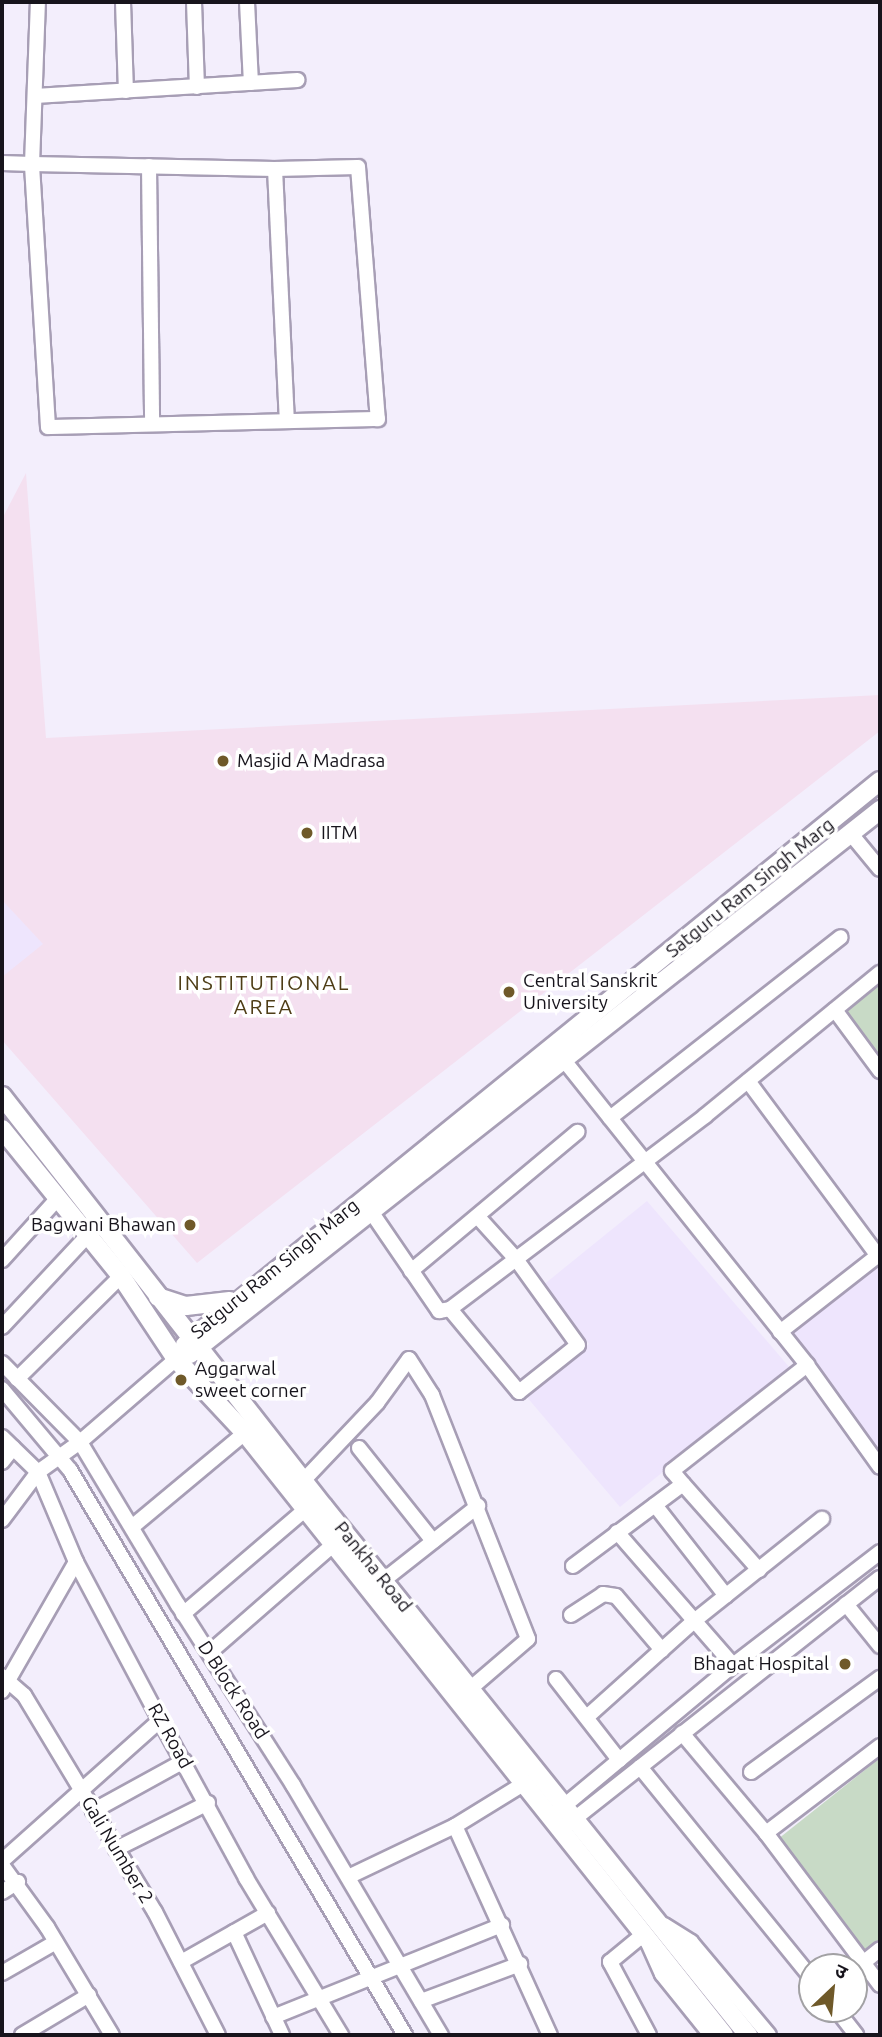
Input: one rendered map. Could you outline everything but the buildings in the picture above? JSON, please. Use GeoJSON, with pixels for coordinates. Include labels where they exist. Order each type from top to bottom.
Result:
{"type":"FeatureCollection","features":[{"type":"Feature","properties":{"kind":"main road","name":"Satguru Ram Singh Marg"},"geometry":{"type":"LineString","coordinates":[[176,1359],[194,1344],[234,1300],[880,781]]}},
{"type":"Feature","properties":{"kind":"main road","name":"Satguru Ram Singh Marg"},"geometry":{"type":"LineString","coordinates":[[194,1344],[230,1327],[880,810]]}},
{"type":"Feature","properties":{"kind":"main road","name":"Pankha Road"},"geometry":{"type":"LineString","coordinates":[[2,1096],[194,1344],[471,1688],[644,1934],[724,2035]]}},
{"type":"Feature","properties":{"kind":"main road","name":"Pankha Road"},"geometry":{"type":"LineString","coordinates":[[2,1129],[121,1276],[176,1359],[245,1433],[525,1783],[564,1817],[663,1924],[748,2035]]}},
{"type":"Feature","properties":{"kind":"main road"},"geometry":{"type":"LineString","coordinates":[[158,1297],[186,1306],[234,1300]]}},
{"type":"Feature","properties":{"kind":"main road"},"geometry":{"type":"LineString","coordinates":[[217,1373],[216,1353],[230,1327]]}},
{"type":"Feature","properties":{"kind":"street"},"geometry":{"type":"LineString","coordinates":[[2,163],[32,164],[275,169],[358,167],[378,419],[48,427],[32,164],[38,2]]}},
{"type":"Feature","properties":{"kind":"street"},"geometry":{"type":"LineString","coordinates":[[123,2],[126,91]]}},
{"type":"Feature","properties":{"kind":"street"},"geometry":{"type":"LineString","coordinates":[[194,2],[197,87]]}},
{"type":"Feature","properties":{"kind":"street"},"geometry":{"type":"LineString","coordinates":[[247,2],[251,83]]}},
{"type":"Feature","properties":{"kind":"street"},"geometry":{"type":"LineString","coordinates":[[35,96],[298,80]]}},
{"type":"Feature","properties":{"kind":"street"},"geometry":{"type":"LineString","coordinates":[[149,166],[152,424]]}},
{"type":"Feature","properties":{"kind":"street"},"geometry":{"type":"LineString","coordinates":[[275,169],[287,421]]}},
{"type":"Feature","properties":{"kind":"street"},"geometry":{"type":"LineString","coordinates":[[851,834],[880,869]]}},
{"type":"Feature","properties":{"kind":"street"},"geometry":{"type":"LineString","coordinates":[[610,1118],[841,937]]}},
{"type":"Feature","properties":{"kind":"street"},"geometry":{"type":"LineString","coordinates":[[372,1213],[439,1311],[450,1310],[748,1082],[880,973]]}},
{"type":"Feature","properties":{"kind":"street"},"geometry":{"type":"LineString","coordinates":[[835,1010],[880,1071]]}},
{"type":"Feature","properties":{"kind":"street"},"geometry":{"type":"LineString","coordinates":[[552,1045],[807,1364],[880,1467]]}},
{"type":"Feature","properties":{"kind":"street"},"geometry":{"type":"LineString","coordinates":[[748,1082],[879,1255],[780,1332]]}},
{"type":"Feature","properties":{"kind":"street"},"geometry":{"type":"LineString","coordinates":[[411,1271],[577,1132]]}},
{"type":"Feature","properties":{"kind":"street"},"geometry":{"type":"LineString","coordinates":[[2,1260],[59,1197]]}},
{"type":"Feature","properties":{"kind":"street"},"geometry":{"type":"LineString","coordinates":[[450,1310],[519,1392],[578,1345],[516,1259],[478,1217]]}},
{"type":"Feature","properties":{"kind":"street"},"geometry":{"type":"LineString","coordinates":[[2,1327],[88,1235]]}},
{"type":"Feature","properties":{"kind":"street"},"geometry":{"type":"LineString","coordinates":[[17,1379],[121,1276]]}},
{"type":"Feature","properties":{"kind":"street"},"geometry":{"type":"LineString","coordinates":[[2,1520],[38,1472],[80,1442],[176,1359]]}},
{"type":"Feature","properties":{"kind":"street"},"geometry":{"type":"LineString","coordinates":[[303,1481],[377,1403],[410,1359],[432,1395],[478,1506],[528,1639],[471,1688]]}},
{"type":"Feature","properties":{"kind":"street","name":"D Block Road"},"geometry":{"type":"LineString","coordinates":[[2,1363],[80,1442],[183,1614],[348,1877],[441,2035]]}},
{"type":"Feature","properties":{"kind":"street"},"geometry":{"type":"LineString","coordinates":[[758,1570],[672,1471],[807,1364]]}},
{"type":"Feature","properties":{"kind":"street"},"geometry":{"type":"LineString","coordinates":[[2,1389],[61,1455],[405,2035]]}},
{"type":"Feature","properties":{"kind":"street"},"geometry":{"type":"LineString","coordinates":[[132,1527],[245,1433]]}},
{"type":"Feature","properties":{"kind":"street","name":"RZ Road"},"geometry":{"type":"LineString","coordinates":[[2,1437],[38,1472],[76,1562],[160,1720],[268,1913],[341,2035]]}},
{"type":"Feature","properties":{"kind":"street"},"geometry":{"type":"LineString","coordinates":[[2,1462],[13,1448]]}},
{"type":"Feature","properties":{"kind":"street"},"geometry":{"type":"LineString","coordinates":[[359,1448],[433,1541]]}},
{"type":"Feature","properties":{"kind":"street"},"geometry":{"type":"LineString","coordinates":[[573,1566],[683,1484]]}},
{"type":"Feature","properties":{"kind":"street"},"geometry":{"type":"LineString","coordinates":[[655,1505],[726,1596]]}},
{"type":"Feature","properties":{"kind":"street"},"geometry":{"type":"LineString","coordinates":[[384,1580],[478,1506]]}},
{"type":"Feature","properties":{"kind":"street"},"geometry":{"type":"LineString","coordinates":[[183,1614],[306,1509]]}},
{"type":"Feature","properties":{"kind":"street"},"geometry":{"type":"LineString","coordinates":[[588,1716],[694,1621],[822,1519]]}},
{"type":"Feature","properties":{"kind":"street"},"geometry":{"type":"LineString","coordinates":[[617,1532],[733,1665]]}},
{"type":"Feature","properties":{"kind":"street"},"geometry":{"type":"LineString","coordinates":[[209,1653],[334,1544]]}},
{"type":"Feature","properties":{"kind":"street"},"geometry":{"type":"LineString","coordinates":[[564,1817],[619,1760],[733,1665],[880,1552]]}},
{"type":"Feature","properties":{"kind":"street"},"geometry":{"type":"LineString","coordinates":[[4,1682],[76,1562]]}},
{"type":"Feature","properties":{"kind":"street"},"geometry":{"type":"LineString","coordinates":[[564,1817],[640,1768],[880,1578]]}},
{"type":"Feature","properties":{"kind":"street"},"geometry":{"type":"LineString","coordinates":[[570,1615],[603,1594],[616,1596],[662,1650]]}},
{"type":"Feature","properties":{"kind":"street"},"geometry":{"type":"LineString","coordinates":[[846,1604],[880,1646]]}},
{"type":"Feature","properties":{"kind":"street"},"geometry":{"type":"LineString","coordinates":[[751,1772],[880,1678]]}},
{"type":"Feature","properties":{"kind":"street"},"geometry":{"type":"LineString","coordinates":[[556,1679],[588,1716],[619,1760]]}},
{"type":"Feature","properties":{"kind":"street","name":"Gali Number 2"},"geometry":{"type":"LineString","coordinates":[[4,1682],[24,1695],[181,1962],[218,2035]]}},
{"type":"Feature","properties":{"kind":"street"},"geometry":{"type":"LineString","coordinates":[[112,2035],[18,1882],[2,1863],[160,1720]]}},
{"type":"Feature","properties":{"kind":"street"},"geometry":{"type":"LineString","coordinates":[[682,1733],[766,1833],[856,1953]]}},
{"type":"Feature","properties":{"kind":"street"},"geometry":{"type":"LineString","coordinates":[[766,1833],[880,1746]]}},
{"type":"Feature","properties":{"kind":"street"},"geometry":{"type":"LineString","coordinates":[[93,1811],[184,1761]]}},
{"type":"Feature","properties":{"kind":"street"},"geometry":{"type":"LineString","coordinates":[[640,1768],[798,1962]]}},
{"type":"Feature","properties":{"kind":"street"},"geometry":{"type":"LineString","coordinates":[[348,1877],[455,1826],[525,1783]]}},
{"type":"Feature","properties":{"kind":"street"},"geometry":{"type":"LineString","coordinates":[[116,1849],[208,1803]]}},
{"type":"Feature","properties":{"kind":"street"},"geometry":{"type":"LineString","coordinates":[[455,1826],[550,2035]]}},
{"type":"Feature","properties":{"kind":"street"},"geometry":{"type":"LineString","coordinates":[[2,1892],[18,1882]]}},
{"type":"Feature","properties":{"kind":"street"},"geometry":{"type":"LineString","coordinates":[[181,1962],[268,1913]]}},
{"type":"Feature","properties":{"kind":"street"},"geometry":{"type":"LineString","coordinates":[[663,1924],[691,1942],[769,2035]]}},
{"type":"Feature","properties":{"kind":"street"},"geometry":{"type":"LineString","coordinates":[[273,2017],[369,1975],[402,1968],[502,1925]]}},
{"type":"Feature","properties":{"kind":"street"},"geometry":{"type":"LineString","coordinates":[[234,1932],[282,2035]]}},
{"type":"Feature","properties":{"kind":"street"},"geometry":{"type":"LineString","coordinates":[[649,2035],[610,1962],[644,1934],[662,1974],[711,2035]]}},
{"type":"Feature","properties":{"kind":"street"},"geometry":{"type":"LineString","coordinates":[[2,1973],[56,1942]]}},
{"type":"Feature","properties":{"kind":"street"},"geometry":{"type":"LineString","coordinates":[[421,2001],[520,1964]]}},
{"type":"Feature","properties":{"kind":"street"},"geometry":{"type":"LineString","coordinates":[[868,1969],[880,1985]]}},
{"type":"Feature","properties":{"kind":"street"},"geometry":{"type":"LineString","coordinates":[[22,2035],[40,2031],[89,1995]]}},
{"type":"Feature","properties":{"kind":"shaded area","name":"INSTITUTIONAL AREA"},"geometry":{"type":"Polygon","coordinates":[[[26,473],[46,738],[880,695],[880,731],[197,1263],[2,1040],[2,519],[26,473]]]}},
{"type":"Feature","properties":{"kind":"shaded area"},"geometry":{"type":"Polygon","coordinates":[[[2,900],[43,944],[2,977],[2,900]]]}},
{"type":"Feature","properties":{"kind":"shaded area"},"geometry":{"type":"Polygon","coordinates":[[[647,1201],[790,1368],[620,1507],[526,1396],[589,1344],[542,1286],[647,1201]]]}},
{"type":"Feature","properties":{"kind":"shaded area"},"geometry":{"type":"Polygon","coordinates":[[[880,1262],[880,1451],[794,1333],[880,1262]]]}},
{"type":"Feature","properties":{"kind":"green space"},"geometry":{"type":"Polygon","coordinates":[[[880,982],[880,1058],[844,1012],[880,982]]]}},
{"type":"Feature","properties":{"kind":"green space"},"geometry":{"type":"Polygon","coordinates":[[[880,1758],[880,1940],[864,1952],[778,1839],[880,1758]]]}},
{"type":"Feature","properties":{"kind":"place","name":"Masjid A Madrasa"},"geometry":{"type":"Point","coordinates":[223,761]}},
{"type":"Feature","properties":{"kind":"place","name":"IITM"},"geometry":{"type":"Point","coordinates":[307,833]}},
{"type":"Feature","properties":{"kind":"place","name":"Central Sanskrit University"},"geometry":{"type":"Point","coordinates":[509,992]}},
{"type":"Feature","properties":{"kind":"place","name":"Bagwani Bhawan"},"geometry":{"type":"Point","coordinates":[190,1225]}},
{"type":"Feature","properties":{"kind":"place","name":"Aggarwal sweet corner"},"geometry":{"type":"Point","coordinates":[181,1380]}},
{"type":"Feature","properties":{"kind":"place","name":"Bhagat Hospital"},"geometry":{"type":"Point","coordinates":[845,1664]}},
{"type":"Feature","properties":{"kind":"district","name":"INSTITUTIONAL AREA"},"geometry":{"type":"Point","coordinates":[264,994]}}]}
